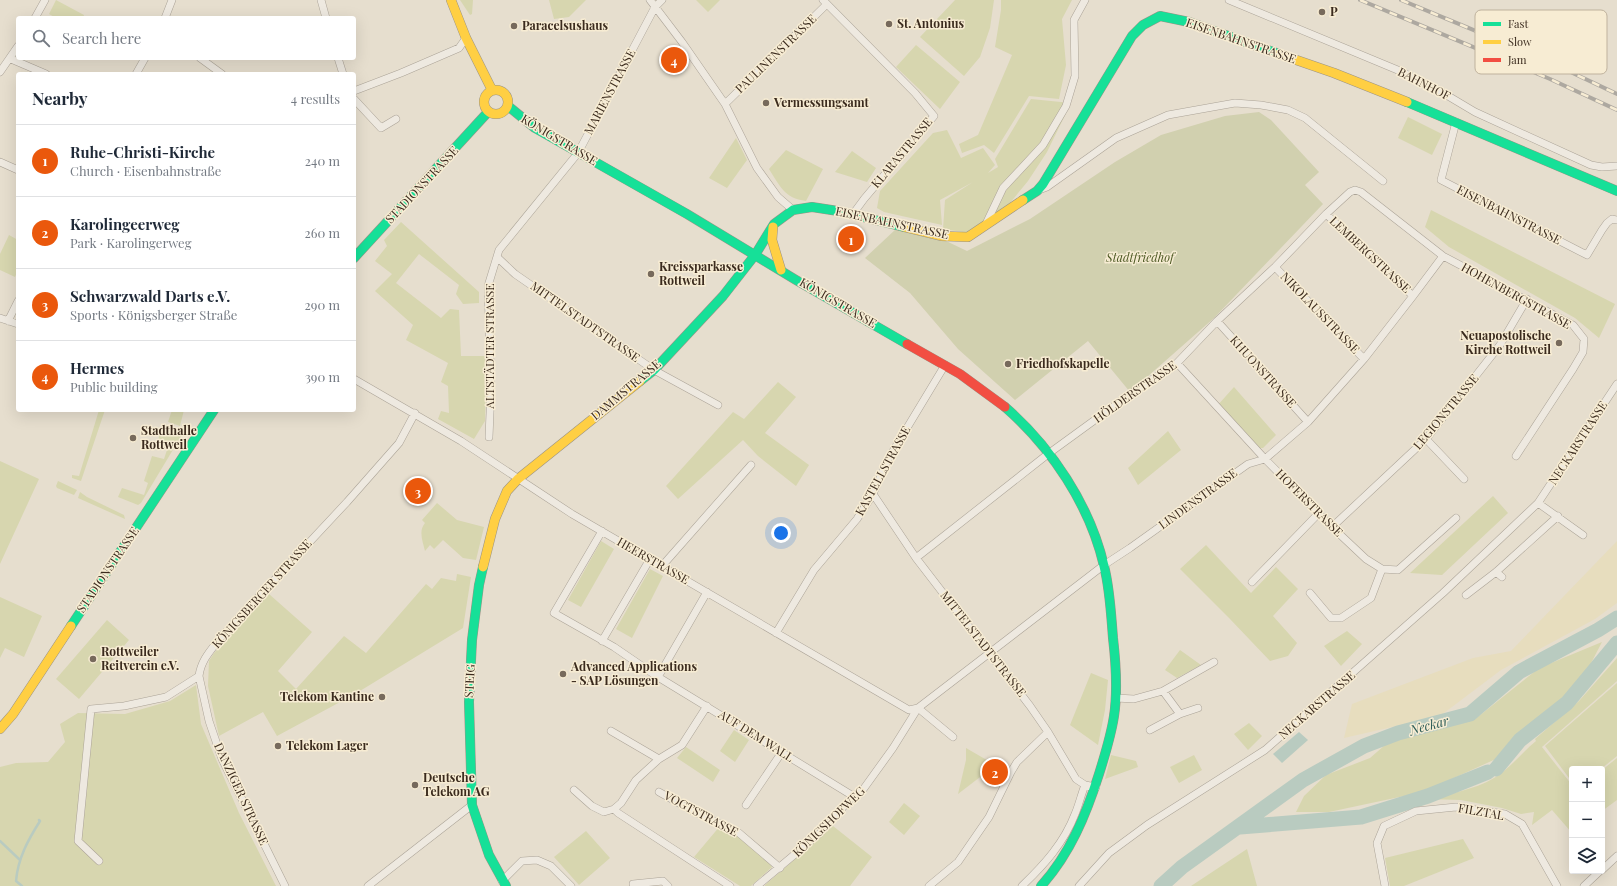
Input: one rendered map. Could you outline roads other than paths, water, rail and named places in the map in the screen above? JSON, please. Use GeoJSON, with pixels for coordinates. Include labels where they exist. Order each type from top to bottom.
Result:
{"type":"FeatureCollection","features":[{"type":"Feature","properties":{"kind":"street"},"geometry":{"type":"LineString","coordinates":[[35,16],[45,0]]}},
{"type":"Feature","properties":{"kind":"street"},"geometry":{"type":"LineString","coordinates":[[166,16],[172,0]]}},
{"type":"Feature","properties":{"kind":"street"},"geometry":{"type":"LineString","coordinates":[[321,0],[325,16]]}},
{"type":"Feature","properties":{"kind":"street"},"geometry":{"type":"LineString","coordinates":[[451,0],[466,38],[492,90],[486,94],[483,102],[484,105],[488,112],[496,114],[503,112],[508,106]]}},
{"type":"Feature","properties":{"kind":"street"},"geometry":{"type":"LineString","coordinates":[[650,0],[682,42],[725,104],[757,168],[778,197],[793,210]]}},
{"type":"Feature","properties":{"kind":"street","name":"MARIENSTRASSE"},"geometry":{"type":"LineString","coordinates":[[497,257],[499,250],[578,153],[654,7],[662,0]]}},
{"type":"Feature","properties":{"kind":"street"},"geometry":{"type":"LineString","coordinates":[[983,228],[1004,188],[1043,145],[1066,106],[1075,76],[1074,20],[1085,0]]}},
{"type":"Feature","properties":{"kind":"street","name":"BAHNHOF"},"geometry":{"type":"LineString","coordinates":[[1229,0],[1400,71],[1438,90],[1475,112],[1591,165],[1607,167],[1617,166]]}},
{"type":"Feature","properties":{"kind":"street","name":"KLARASTRASSE"},"geometry":{"type":"LineString","coordinates":[[825,2],[915,93],[934,116],[853,214]]}},
{"type":"Feature","properties":{"kind":"street","name":"PAULINENSTRASSE"},"geometry":{"type":"LineString","coordinates":[[725,104],[825,2]]}},
{"type":"Feature","properties":{"kind":"street","name":"EISENBAHNSTRASSE"},"geometry":{"type":"LineString","coordinates":[[755,254],[774,224],[793,210],[812,207],[853,214],[941,236],[968,238],[1036,191],[1043,184],[1132,36],[1143,25],[1160,16],[1190,22],[1334,73],[1456,122],[1617,191]]}},
{"type":"Feature","properties":{"kind":"street"},"geometry":{"type":"LineString","coordinates":[[356,90],[401,73],[458,48],[466,38]]}},
{"type":"Feature","properties":{"kind":"street"},"geometry":{"type":"LineString","coordinates":[[0,72],[11,59],[16,50]]}},
{"type":"Feature","properties":{"kind":"street"},"geometry":{"type":"LineString","coordinates":[[11,59],[41,72]]}},
{"type":"Feature","properties":{"kind":"street"},"geometry":{"type":"LineString","coordinates":[[137,72],[144,60]]}},
{"type":"Feature","properties":{"kind":"street"},"geometry":{"type":"LineString","coordinates":[[203,60],[219,72]]}},
{"type":"Feature","properties":{"kind":"street"},"geometry":{"type":"LineString","coordinates":[[339,60],[342,72]]}},
{"type":"Feature","properties":{"kind":"street","name":"KÖNIGSTRASSE"},"geometry":{"type":"LineString","coordinates":[[492,90],[496,89],[504,92],[508,98],[508,106],[535,128],[687,214],[796,280],[945,365],[984,390],[1024,424],[1065,478],[1087,520],[1104,565],[1114,648],[1116,698],[1105,754],[1096,787],[1066,853],[1041,886]]}},
{"type":"Feature","properties":{"kind":"street"},"geometry":{"type":"LineString","coordinates":[[356,101],[381,128],[396,119]]}},
{"type":"Feature","properties":{"kind":"street","name":"EISENBAHNSTRASSE"},"geometry":{"type":"LineString","coordinates":[[1036,191],[1047,187],[1116,138],[1168,115],[1235,103],[1261,105],[1288,110],[1305,118],[1383,181]]}},
{"type":"Feature","properties":{"kind":"street","name":"STADIONSTRASSE"},"geometry":{"type":"LineString","coordinates":[[356,256],[488,112]]}},
{"type":"Feature","properties":{"kind":"street","name":"EISENBAHNSTRASSE"},"geometry":{"type":"LineString","coordinates":[[1456,122],[1441,180],[1587,255],[1607,223],[1612,219],[1617,220]]}},
{"type":"Feature","properties":{"kind":"street"},"geometry":{"type":"LineString","coordinates":[[0,162],[16,169]]}},
{"type":"Feature","properties":{"kind":"street","name":"EISENBAHNSTRASSE"},"geometry":{"type":"LineString","coordinates":[[1606,187],[1617,197]]}},
{"type":"Feature","properties":{"kind":"street","name":"HÖLDERSTRASSE"},"geometry":{"type":"LineString","coordinates":[[916,558],[1048,454],[1136,390],[1177,363],[1217,321],[1275,267],[1326,214],[1350,192],[1355,190]]}},
{"type":"Feature","properties":{"kind":"street","name":"HOHENBERGSTRASSE"},"geometry":{"type":"LineString","coordinates":[[1355,190],[1361,192],[1443,256],[1573,325],[1584,339],[1583,352],[1516,456]]}},
{"type":"Feature","properties":{"kind":"street","name":"LEMBERGSTRASSE"},"geometry":{"type":"LineString","coordinates":[[1326,214],[1414,296]]}},
{"type":"Feature","properties":{"kind":"street"},"geometry":{"type":"LineString","coordinates":[[774,224],[772,240],[781,270]]}},
{"type":"Feature","properties":{"kind":"street","name":"DAMMSTRASSE"},"geometry":{"type":"LineString","coordinates":[[518,479],[654,370],[723,296],[755,254]]}},
{"type":"Feature","properties":{"kind":"street","name":"LINDENSTRASSE"},"geometry":{"type":"LineString","coordinates":[[918,708],[1104,565],[1248,464],[1265,459],[1308,422],[1364,358],[1414,296],[1443,256]]}},
{"type":"Feature","properties":{"kind":"street","name":"MITTELSTADTSTRASSE"},"geometry":{"type":"LineString","coordinates":[[497,257],[515,274],[654,370],[718,405]]}},
{"type":"Feature","properties":{"kind":"street","name":"ALTSTÄDTER STRASSE"},"geometry":{"type":"LineString","coordinates":[[489,437],[491,390],[488,286],[497,257]]}},
{"type":"Feature","properties":{"kind":"street","name":"NIKOLAUSSTRASSE"},"geometry":{"type":"LineString","coordinates":[[1275,267],[1364,358]]}},
{"type":"Feature","properties":{"kind":"street","name":"LEGIONSTRASSE"},"geometry":{"type":"LineString","coordinates":[[1332,527],[1426,439],[1500,345],[1527,300]]}},
{"type":"Feature","properties":{"kind":"street"},"geometry":{"type":"LineString","coordinates":[[8,321],[16,305]]}},
{"type":"Feature","properties":{"kind":"street"},"geometry":{"type":"LineString","coordinates":[[0,318],[16,323]]}},
{"type":"Feature","properties":{"kind":"street","name":"KHUONSTRASSE"},"geometry":{"type":"LineString","coordinates":[[1217,321],[1308,422]]}},
{"type":"Feature","properties":{"kind":"street","name":"HOFERSTRASSE"},"geometry":{"type":"LineString","coordinates":[[1177,363],[1265,459],[1332,527],[1366,559],[1382,569]]}},
{"type":"Feature","properties":{"kind":"street","name":"KASTELLSTRASSE"},"geometry":{"type":"LineString","coordinates":[[776,633],[814,570],[857,519],[873,494],[887,461],[945,365]]}},
{"type":"Feature","properties":{"kind":"street","name":"HEERSTRASSE"},"geometry":{"type":"LineString","coordinates":[[356,380],[415,413],[572,514],[909,710],[918,708],[953,737]]}},
{"type":"Feature","properties":{"kind":"street","name":"NECKARSTRASSE"},"geometry":{"type":"LineString","coordinates":[[1079,886],[1105,856],[1121,844],[1265,750],[1443,594],[1538,503],[1617,384]]}},
{"type":"Feature","properties":{"kind":"street","name":"STADIONSTRASSE"},"geometry":{"type":"LineString","coordinates":[[0,729],[17,708],[213,412]]}},
{"type":"Feature","properties":{"kind":"street","name":"KÖNIGSBERGER STRASSE"},"geometry":{"type":"LineString","coordinates":[[200,676],[200,669],[205,657],[399,443],[415,413]]}},
{"type":"Feature","properties":{"kind":"street"},"geometry":{"type":"LineString","coordinates":[[1426,439],[1464,479]]}},
{"type":"Feature","properties":{"kind":"street"},"geometry":{"type":"LineString","coordinates":[[662,566],[751,465]]}},
{"type":"Feature","properties":{"kind":"street","name":"STEIG"},"geometry":{"type":"LineString","coordinates":[[504,884],[489,855],[472,805],[469,702],[472,640],[479,585],[495,518],[507,491],[518,479]]}},
{"type":"Feature","properties":{"kind":"street","name":"MITTELSTADTSTRASSE"},"geometry":{"type":"LineString","coordinates":[[873,494],[916,558],[1048,732],[1076,779],[1085,785]]}},
{"type":"Feature","properties":{"kind":"street"},"geometry":{"type":"LineString","coordinates":[[1538,503],[1583,535]]}},
{"type":"Feature","properties":{"kind":"street"},"geometry":{"type":"LineString","coordinates":[[1252,582],[1319,513]]}},
{"type":"Feature","properties":{"kind":"street"},"geometry":{"type":"LineString","coordinates":[[1466,595],[1496,572],[1558,516]]}},
{"type":"Feature","properties":{"kind":"street"},"geometry":{"type":"LineString","coordinates":[[1310,593],[1331,618],[1341,618],[1370,598],[1382,569],[1398,570],[1456,518]]}},
{"type":"Feature","properties":{"kind":"street","name":"AUF DEM WALL"},"geometry":{"type":"LineString","coordinates":[[602,531],[554,613],[602,640],[658,677],[853,796]]}},
{"type":"Feature","properties":{"kind":"street"},"geometry":{"type":"LineString","coordinates":[[602,640],[650,558]]}},
{"type":"Feature","properties":{"kind":"street"},"geometry":{"type":"LineString","coordinates":[[1496,572],[1502,577]]}},
{"type":"Feature","properties":{"kind":"street"},"geometry":{"type":"LineString","coordinates":[[658,677],[707,592]]}},
{"type":"Feature","properties":{"kind":"street"},"geometry":{"type":"LineString","coordinates":[[1116,698],[1134,699],[1163,691],[1214,662]]}},
{"type":"Feature","properties":{"kind":"street"},"geometry":{"type":"LineString","coordinates":[[99,861],[78,841],[91,709],[124,706],[166,697],[200,676]]}},
{"type":"Feature","properties":{"kind":"street","name":"DANZIGER STRASSE"},"geometry":{"type":"LineString","coordinates":[[200,676],[208,721],[222,759],[285,886]]}},
{"type":"Feature","properties":{"kind":"street"},"geometry":{"type":"LineString","coordinates":[[1163,691],[1180,714]]}},
{"type":"Feature","properties":{"kind":"street"},"geometry":{"type":"LineString","coordinates":[[574,790],[592,806],[604,812],[614,809],[621,802],[636,780],[659,759],[682,745],[707,706]]}},
{"type":"Feature","properties":{"kind":"street","name":"KÖNIGSHOFWEG"},"geometry":{"type":"LineString","coordinates":[[757,886],[819,834],[853,796],[862,791],[893,748],[918,708]]}},
{"type":"Feature","properties":{"kind":"street"},"geometry":{"type":"LineString","coordinates":[[1150,730],[1180,714],[1198,708]]}},
{"type":"Feature","properties":{"kind":"street"},"geometry":{"type":"LineString","coordinates":[[611,731],[659,759]]}},
{"type":"Feature","properties":{"kind":"street"},"geometry":{"type":"LineString","coordinates":[[929,886],[958,862],[989,817],[1017,762],[1048,732]]}},
{"type":"Feature","properties":{"kind":"street"},"geometry":{"type":"LineString","coordinates":[[746,805],[782,752]]}},
{"type":"Feature","properties":{"kind":"street"},"geometry":{"type":"LineString","coordinates":[[1022,886],[1054,852],[1064,838],[1076,814],[1085,785],[1096,787]]}},
{"type":"Feature","properties":{"kind":"street","name":"VOGTSTRASSE"},"geometry":{"type":"LineString","coordinates":[[659,792],[693,811],[739,833],[780,868]]}},
{"type":"Feature","properties":{"kind":"street"},"geometry":{"type":"LineString","coordinates":[[368,886],[472,805]]}},
{"type":"Feature","properties":{"kind":"street","name":"FILZTAL"},"geometry":{"type":"LineString","coordinates":[[1385,886],[1377,843],[1384,826],[1398,818],[1416,811],[1456,807],[1505,814],[1522,824],[1557,886]]}},
{"type":"Feature","properties":{"kind":"street"},"geometry":{"type":"LineString","coordinates":[[614,809],[730,886]]}},
{"type":"Feature","properties":{"kind":"street"},"geometry":{"type":"LineString","coordinates":[[1605,866],[1617,856]]}},
{"type":"Feature","properties":{"kind":"street"},"geometry":{"type":"LineString","coordinates":[[504,884],[522,861],[536,860],[551,866],[571,886]]}},
{"type":"Feature","properties":{"kind":"street"},"geometry":{"type":"LineString","coordinates":[[1584,886],[1597,874]]}},
{"type":"Feature","properties":{"kind":"street"},"geometry":{"type":"LineString","coordinates":[[633,884],[663,881],[668,886]]}},
{"type":"Feature","properties":{"kind":"waterway","name":"Neckar"},"geometry":{"type":"LineString","coordinates":[[1161,886],[1182,867],[1303,780],[1364,746],[1398,733],[1470,714],[1519,672],[1598,630],[1617,618]]}},
{"type":"Feature","properties":{"kind":"waterway","name":"Neckar"},"geometry":{"type":"LineString","coordinates":[[1496,769],[1520,740],[1567,703],[1617,643]]}},
{"type":"Feature","properties":{"kind":"waterway","name":"Neckar"},"geometry":{"type":"LineString","coordinates":[[1240,827],[1361,817],[1428,796],[1488,772]]}},
{"type":"Feature","properties":{"kind":"waterway"},"geometry":{"type":"LineString","coordinates":[[22,886],[16,881],[19,865],[24,850],[40,821],[39,820]]}},
{"type":"Feature","properties":{"kind":"waterway"},"geometry":{"type":"LineString","coordinates":[[0,841],[20,860]]}},
{"type":"Feature","properties":{"kind":"railway"},"geometry":{"type":"LineString","coordinates":[[1360,0],[1475,48]]}},
{"type":"Feature","properties":{"kind":"railway"},"geometry":{"type":"LineString","coordinates":[[1401,0],[1475,31]]}},
{"type":"Feature","properties":{"kind":"railway"},"geometry":{"type":"LineString","coordinates":[[1538,74],[1617,110]]}},
{"type":"Feature","properties":{"kind":"railway"},"geometry":{"type":"LineString","coordinates":[[1575,74],[1617,94]]}},
{"type":"Feature","properties":{"kind":"place","name":"P"},"geometry":{"type":"Point","coordinates":[1322,12]}},
{"type":"Feature","properties":{"kind":"place","name":"St. Antonius"},"geometry":{"type":"Point","coordinates":[889,24]}},
{"type":"Feature","properties":{"kind":"place","name":"Paracelsushaus"},"geometry":{"type":"Point","coordinates":[514,26]}},
{"type":"Feature","properties":{"kind":"place","name":"Hermes"},"geometry":{"type":"Point","coordinates":[674,60]}},
{"type":"Feature","properties":{"kind":"place","name":"Vermessungsamt"},"geometry":{"type":"Point","coordinates":[766,103]}},
{"type":"Feature","properties":{"kind":"place","name":"Ruhe-Christi-Kirche"},"geometry":{"type":"Point","coordinates":[851,239]}},
{"type":"Feature","properties":{"kind":"place","name":"Kreissparkasse Rottweil"},"geometry":{"type":"Point","coordinates":[651,274]}},
{"type":"Feature","properties":{"kind":"place","name":"Neuapostolische Kirche Rottweil"},"geometry":{"type":"Point","coordinates":[1559,343]}},
{"type":"Feature","properties":{"kind":"place","name":"Friedhofskapelle"},"geometry":{"type":"Point","coordinates":[1008,364]}},
{"type":"Feature","properties":{"kind":"place","name":"Stadthalle Rottweil"},"geometry":{"type":"Point","coordinates":[133,438]}},
{"type":"Feature","properties":{"kind":"place","name":"Schwarzwald Darts e.V."},"geometry":{"type":"Point","coordinates":[418,491]}},
{"type":"Feature","properties":{"kind":"place","name":"Rottweiler Reitverein e.V."},"geometry":{"type":"Point","coordinates":[93,659]}},
{"type":"Feature","properties":{"kind":"place","name":"Advanced Applications - SAP Lösungen"},"geometry":{"type":"Point","coordinates":[563,674]}},
{"type":"Feature","properties":{"kind":"place","name":"Telekom Kantine"},"geometry":{"type":"Point","coordinates":[382,697]}},
{"type":"Feature","properties":{"kind":"place","name":"Telekom Lager"},"geometry":{"type":"Point","coordinates":[278,746]}},
{"type":"Feature","properties":{"kind":"place","name":"Karolingeerweg"},"geometry":{"type":"Point","coordinates":[995,772]}},
{"type":"Feature","properties":{"kind":"place","name":"Deutsche Telekom AG"},"geometry":{"type":"Point","coordinates":[415,785]}},
{"type":"Feature","properties":{"kind":"park label","name":"Stadtfriedhof"},"geometry":{"type":"Point","coordinates":[1140,258]}}]}
